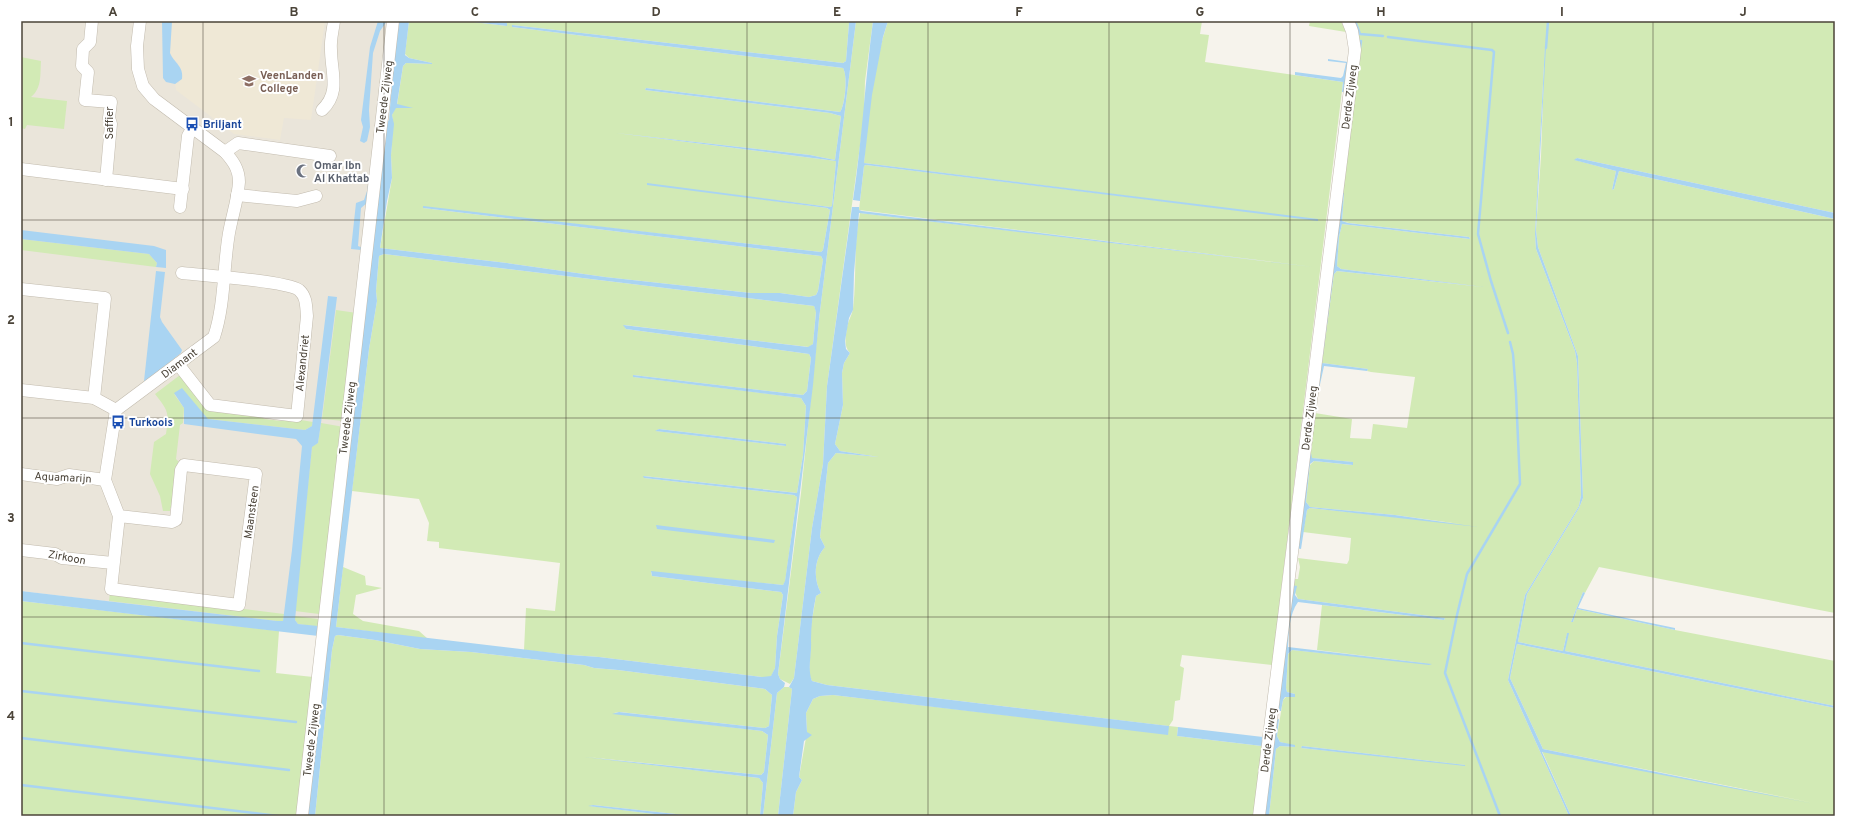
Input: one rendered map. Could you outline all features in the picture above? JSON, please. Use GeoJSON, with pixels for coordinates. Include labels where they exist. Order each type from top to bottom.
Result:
{"type":"FeatureCollection","features":[{"type":"Feature","properties":{"kind":"street","name":"Saffier"},"geometry":{"type":"LineString","coordinates":[[92,21],[90,42],[83,49],[82,66],[88,72],[85,100],[110,102],[109,118],[111,124],[106,180]]}},
{"type":"Feature","properties":{"kind":"street","name":"Diamant"},"geometry":{"type":"LineString","coordinates":[[116,410],[214,337],[219,321],[229,233],[239,181],[237,168],[225,152],[154,99],[143,86],[138,69],[137,21]]}},
{"type":"Feature","properties":{"kind":"street"},"geometry":{"type":"LineString","coordinates":[[322,110],[332,97],[334,86],[330,49],[334,21]]}},
{"type":"Feature","properties":{"kind":"street","name":"Tweede Zijweg"},"geometry":{"type":"LineString","coordinates":[[302,816],[393,21]]}},
{"type":"Feature","properties":{"kind":"street","name":"Derde Zijweg"},"geometry":{"type":"LineString","coordinates":[[1259,816],[1355,50],[1352,31],[1348,21]]}},
{"type":"Feature","properties":{"kind":"street"},"geometry":{"type":"LineString","coordinates":[[180,207],[188,136],[194,128]]}},
{"type":"Feature","properties":{"kind":"street"},"geometry":{"type":"LineString","coordinates":[[225,152],[238,143],[330,156]]}},
{"type":"Feature","properties":{"kind":"street"},"geometry":{"type":"LineString","coordinates":[[21,169],[183,189]]}},
{"type":"Feature","properties":{"kind":"street"},"geometry":{"type":"LineString","coordinates":[[237,195],[297,201],[316,196]]}},
{"type":"Feature","properties":{"kind":"street","name":"Alexandriet"},"geometry":{"type":"LineString","coordinates":[[178,364],[210,405],[297,416],[307,316],[306,300],[298,290],[274,283],[182,273]]}},
{"type":"Feature","properties":{"kind":"street"},"geometry":{"type":"LineString","coordinates":[[21,289],[105,298],[94,398]]}},
{"type":"Feature","properties":{"kind":"street"},"geometry":{"type":"LineString","coordinates":[[21,390],[94,398],[116,410],[105,480],[119,516]]}},
{"type":"Feature","properties":{"kind":"street","name":"Maansteen"},"geometry":{"type":"LineString","coordinates":[[184,465],[256,474],[239,605],[111,589],[114,564],[119,516],[172,522],[176,520],[181,470],[184,465]]}},
{"type":"Feature","properties":{"kind":"street","name":"Aquamarijn"},"geometry":{"type":"LineString","coordinates":[[21,474],[57,479],[68,476],[105,480]]}},
{"type":"Feature","properties":{"kind":"street","name":"Zirkoon"},"geometry":{"type":"LineString","coordinates":[[21,550],[55,554],[62,558],[114,564]]}},
{"type":"Feature","properties":{"kind":"shaded area"},"geometry":{"type":"Polygon","coordinates":[[[21,21],[397,21],[389,120],[386,124],[328,628],[21,591],[21,21]]]}},
{"type":"Feature","properties":{"kind":"shaded area","name":"VeenLanden College"},"geometry":{"type":"Polygon","coordinates":[[[172,21],[325,21],[311,120],[284,118],[280,140],[234,134],[176,90],[175,84],[179,83],[178,63],[172,58],[170,53],[172,21]]]}},
{"type":"Feature","properties":{"kind":"green space"},"geometry":{"type":"Polygon","coordinates":[[[409,21],[465,21],[507,26],[506,23],[490,21],[848,21],[846,61],[843,63],[512,25],[512,27],[843,68],[845,72],[845,90],[840,112],[646,88],[645,90],[830,113],[841,116],[835,160],[810,155],[616,133],[836,161],[832,206],[830,207],[647,184],[827,208],[830,210],[823,250],[821,252],[423,207],[821,256],[823,260],[816,295],[809,297],[780,293],[751,293],[605,277],[507,263],[380,248],[392,178],[392,115],[395,108],[411,108],[397,105],[403,66],[406,63],[432,64],[409,58],[405,54],[409,21]]]}},
{"type":"Feature","properties":{"kind":"green space"},"geometry":{"type":"Polygon","coordinates":[[[856,21],[873,21],[865,81],[864,117],[827,386],[823,464],[812,528],[794,678],[790,684],[780,679],[778,674],[801,493],[819,319],[856,21]]]}},
{"type":"Feature","properties":{"kind":"green space"},"geometry":{"type":"Polygon","coordinates":[[[888,21],[1202,21],[1200,34],[1209,35],[1205,62],[1343,82],[1272,665],[1182,655],[1180,666],[1184,668],[1180,700],[1175,701],[1173,720],[1169,726],[1178,727],[1177,736],[1262,746],[1254,816],[793,816],[796,792],[802,780],[799,777],[807,732],[806,713],[813,699],[820,696],[833,695],[1168,734],[1168,726],[827,685],[812,681],[809,674],[810,632],[816,596],[821,593],[818,587],[816,569],[821,552],[825,547],[820,537],[828,463],[836,453],[879,457],[840,451],[835,444],[843,405],[842,373],[844,363],[850,353],[846,347],[846,337],[853,309],[856,249],[860,213],[1313,267],[859,210],[864,166],[866,165],[1318,220],[864,163],[869,109],[875,73],[878,56],[888,21]]]}},
{"type":"Feature","properties":{"kind":"green space"},"geometry":{"type":"Polygon","coordinates":[[[1310,21],[1341,21],[1346,32],[1309,26],[1310,21]]]}},
{"type":"Feature","properties":{"kind":"green space"},"geometry":{"type":"Polygon","coordinates":[[[1355,21],[1835,21],[1835,213],[1577,158],[1575,160],[1616,171],[1612,190],[1614,189],[1619,171],[1835,219],[1835,613],[1599,567],[1585,593],[1583,592],[1571,622],[1573,622],[1577,609],[1675,630],[1835,661],[1835,706],[1565,651],[1567,633],[1563,651],[1518,642],[1527,594],[1579,508],[1583,498],[1578,356],[1538,247],[1536,230],[1541,156],[1545,46],[1535,234],[1536,249],[1575,351],[1577,363],[1581,495],[1579,506],[1525,595],[1508,680],[1569,816],[1269,816],[1276,749],[1280,746],[1295,747],[1280,742],[1277,736],[1283,700],[1286,697],[1295,697],[1295,694],[1287,692],[1286,688],[1288,654],[1292,650],[1431,664],[1317,650],[1322,605],[1444,620],[1445,618],[1298,599],[1292,585],[1293,579],[1298,579],[1300,567],[1298,558],[1347,564],[1349,560],[1351,538],[1303,532],[1307,510],[1310,508],[1460,524],[1395,515],[1310,507],[1306,502],[1310,465],[1314,461],[1352,465],[1352,462],[1311,458],[1315,413],[1352,419],[1350,438],[1371,439],[1373,424],[1407,428],[1415,377],[1371,372],[1367,371],[1368,369],[1322,363],[1334,274],[1337,271],[1483,287],[1341,269],[1337,266],[1339,237],[1342,224],[1470,239],[1469,237],[1342,221],[1344,193],[1341,192],[1350,96],[1359,35],[1355,21]],[[1302,746],[1301,748],[1465,765],[1302,746]]]}},
{"type":"Feature","properties":{"kind":"green space"},"geometry":{"type":"Polygon","coordinates":[[[21,57],[41,61],[39,85],[31,97],[67,101],[64,129],[27,125],[25,129],[21,128],[21,57]]]}},
{"type":"Feature","properties":{"kind":"green space"},"geometry":{"type":"Polygon","coordinates":[[[21,239],[149,254],[157,263],[156,267],[21,250],[21,239]]]}},
{"type":"Feature","properties":{"kind":"green space"},"geometry":{"type":"Polygon","coordinates":[[[384,254],[814,306],[816,311],[813,344],[809,347],[624,325],[626,329],[809,354],[811,358],[807,391],[803,395],[633,375],[634,377],[801,398],[806,406],[803,455],[797,493],[644,476],[644,478],[794,495],[797,497],[785,582],[783,585],[651,572],[652,576],[781,592],[783,595],[777,636],[775,668],[771,677],[524,650],[526,608],[555,611],[560,563],[439,548],[439,542],[427,541],[429,523],[419,499],[352,491],[369,349],[377,301],[376,291],[379,256],[384,254]],[[659,429],[656,431],[786,446],[786,444],[659,429]]]}},
{"type":"Feature","properties":{"kind":"green space"},"geometry":{"type":"Polygon","coordinates":[[[336,310],[357,313],[344,421],[322,419],[336,310]]]}},
{"type":"Feature","properties":{"kind":"green space"},"geometry":{"type":"Polygon","coordinates":[[[180,375],[209,407],[262,416],[264,419],[281,421],[289,418],[313,422],[312,426],[305,430],[208,419],[174,394],[184,408],[183,423],[180,425],[176,459],[179,462],[175,505],[170,508],[170,511],[163,511],[160,496],[150,474],[154,442],[166,434],[168,416],[163,405],[155,394],[180,375]]]}},
{"type":"Feature","properties":{"kind":"green space"},"geometry":{"type":"Polygon","coordinates":[[[321,423],[344,427],[322,613],[319,614],[295,611],[312,446],[318,443],[321,423]]]}},
{"type":"Feature","properties":{"kind":"green space"},"geometry":{"type":"Polygon","coordinates":[[[343,567],[365,576],[366,585],[382,588],[356,595],[353,614],[363,621],[419,631],[428,639],[336,627],[343,567]]]}},
{"type":"Feature","properties":{"kind":"green space"},"geometry":{"type":"Polygon","coordinates":[[[110,593],[240,611],[244,609],[284,614],[283,621],[277,621],[109,601],[110,593]]]}},
{"type":"Feature","properties":{"kind":"green space"},"geometry":{"type":"Polygon","coordinates":[[[21,601],[279,631],[276,673],[313,677],[297,816],[21,816],[21,601]]]}},
{"type":"Feature","properties":{"kind":"green space"},"geometry":{"type":"Polygon","coordinates":[[[295,616],[318,619],[320,621],[320,627],[298,624],[295,620],[295,616]]]}},
{"type":"Feature","properties":{"kind":"green space"},"geometry":{"type":"Polygon","coordinates":[[[338,635],[375,640],[420,649],[471,652],[584,665],[594,668],[765,689],[772,695],[769,726],[765,728],[620,712],[614,713],[762,731],[768,735],[764,772],[761,775],[587,757],[759,778],[763,783],[760,816],[694,816],[593,805],[590,806],[671,816],[315,816],[332,650],[335,636],[338,635]]]}},
{"type":"Feature","properties":{"kind":"green space"},"geometry":{"type":"Polygon","coordinates":[[[1517,644],[1835,708],[1835,816],[1571,816],[1542,751],[1814,803],[1543,749],[1510,678],[1517,644]]]}},
{"type":"Feature","properties":{"kind":"green space"},"geometry":{"type":"Polygon","coordinates":[[[784,687],[789,687],[792,689],[778,816],[763,816],[777,693],[784,687]]]}},
{"type":"Feature","properties":{"kind":"water"},"geometry":{"type":"Polygon","coordinates":[[[162,21],[172,21],[170,53],[182,71],[182,79],[175,84],[166,82],[163,78],[162,21]]]}},
{"type":"Feature","properties":{"kind":"water"},"geometry":{"type":"Polygon","coordinates":[[[378,21],[387,21],[380,31],[373,53],[369,110],[370,127],[367,141],[364,143],[360,141],[363,127],[361,120],[370,47],[378,21]]]}},
{"type":"Feature","properties":{"kind":"water"},"geometry":{"type":"Polygon","coordinates":[[[397,21],[409,21],[405,55],[409,58],[432,64],[406,63],[403,66],[397,104],[413,108],[396,108],[392,115],[394,124],[391,155],[392,178],[380,248],[507,263],[605,277],[751,293],[780,293],[809,297],[816,295],[818,291],[823,260],[821,256],[423,208],[423,206],[821,252],[823,250],[830,210],[827,208],[647,185],[647,183],[830,207],[832,206],[836,161],[616,133],[810,155],[835,160],[841,116],[830,113],[645,90],[646,88],[840,112],[845,90],[845,72],[843,68],[512,27],[512,25],[843,63],[846,61],[848,21],[856,21],[819,319],[813,385],[778,674],[780,679],[785,683],[784,687],[777,693],[763,816],[760,816],[763,783],[759,778],[584,757],[761,775],[764,772],[768,735],[762,731],[612,714],[619,712],[765,728],[769,726],[772,695],[765,689],[594,668],[584,665],[471,652],[420,649],[375,640],[338,635],[335,636],[332,650],[315,816],[306,816],[327,637],[21,601],[21,591],[283,621],[292,550],[302,446],[296,439],[184,424],[184,408],[174,393],[182,388],[208,419],[305,430],[312,426],[328,296],[337,297],[318,443],[312,447],[295,620],[298,624],[328,627],[386,124],[389,120],[397,21]],[[384,254],[379,256],[376,291],[377,301],[369,349],[336,627],[762,677],[771,676],[775,668],[777,636],[783,595],[781,592],[652,576],[651,571],[783,585],[785,581],[797,497],[794,495],[644,478],[643,476],[797,493],[803,455],[806,406],[801,398],[633,377],[633,375],[803,395],[807,391],[811,358],[809,354],[626,329],[623,325],[808,347],[813,344],[816,312],[814,306],[384,254]]]}},
{"type":"Feature","properties":{"kind":"water"},"geometry":{"type":"Polygon","coordinates":[[[465,21],[507,23],[507,26],[465,21]]]}},
{"type":"Feature","properties":{"kind":"water"},"geometry":{"type":"Polygon","coordinates":[[[873,21],[888,21],[883,37],[872,95],[864,163],[1318,219],[1318,221],[866,165],[864,166],[860,201],[853,200],[873,21]]]}},
{"type":"Feature","properties":{"kind":"water"},"geometry":{"type":"Polygon","coordinates":[[[1545,46],[1536,230],[1538,247],[1578,356],[1583,498],[1579,508],[1527,594],[1518,642],[1563,651],[1567,633],[1569,633],[1565,651],[1835,706],[1835,708],[1517,644],[1510,678],[1543,749],[1814,804],[1542,752],[1571,816],[1569,816],[1508,680],[1525,595],[1579,506],[1581,495],[1577,363],[1575,351],[1536,249],[1535,234],[1545,46]]]}},
{"type":"Feature","properties":{"kind":"water"},"geometry":{"type":"Polygon","coordinates":[[[1328,59],[1348,62],[1345,92],[1342,92],[1343,82],[1295,75],[1295,72],[1341,78],[1343,76],[1346,63],[1328,61],[1328,59]]]}},
{"type":"Feature","properties":{"kind":"water"},"geometry":{"type":"Polygon","coordinates":[[[1577,158],[1835,213],[1835,219],[1619,171],[1614,189],[1612,190],[1616,171],[1574,160],[1577,158]]]}},
{"type":"Feature","properties":{"kind":"water"},"geometry":{"type":"Polygon","coordinates":[[[370,172],[368,202],[361,208],[358,246],[363,248],[361,250],[351,249],[356,203],[364,200],[370,172]]]}},
{"type":"Feature","properties":{"kind":"water"},"geometry":{"type":"Polygon","coordinates":[[[1341,192],[1344,193],[1342,221],[1348,223],[1469,237],[1470,239],[1342,224],[1339,237],[1337,266],[1341,269],[1484,287],[1337,271],[1334,274],[1322,363],[1368,369],[1367,371],[1324,366],[1319,389],[1317,388],[1341,192]]]}},
{"type":"Feature","properties":{"kind":"water"},"geometry":{"type":"Polygon","coordinates":[[[852,207],[859,207],[859,210],[862,211],[1313,267],[859,213],[854,273],[853,310],[849,318],[845,341],[846,349],[850,353],[844,363],[842,373],[843,405],[835,444],[840,451],[879,457],[836,453],[828,463],[820,537],[825,547],[821,552],[816,569],[818,587],[821,593],[816,596],[811,629],[810,666],[812,681],[827,685],[1169,726],[1168,735],[833,695],[820,696],[813,699],[806,713],[807,732],[812,735],[804,741],[799,777],[802,780],[796,792],[793,816],[778,816],[792,689],[789,687],[794,678],[812,528],[823,464],[827,386],[852,207]]]}},
{"type":"Feature","properties":{"kind":"water"},"geometry":{"type":"Polygon","coordinates":[[[21,230],[154,246],[166,250],[166,268],[156,267],[157,263],[149,254],[21,239],[21,230]]]}},
{"type":"Feature","properties":{"kind":"water"},"geometry":{"type":"Polygon","coordinates":[[[156,271],[165,272],[160,317],[182,350],[181,353],[147,381],[144,381],[156,271]]]}},
{"type":"Feature","properties":{"kind":"water"},"geometry":{"type":"Polygon","coordinates":[[[659,429],[786,444],[786,446],[655,431],[659,429]]]}},
{"type":"Feature","properties":{"kind":"water"},"geometry":{"type":"Polygon","coordinates":[[[1309,451],[1312,458],[1353,462],[1353,465],[1314,461],[1310,464],[1306,502],[1310,507],[1395,515],[1478,527],[1310,508],[1307,510],[1301,549],[1296,548],[1309,451]]]}},
{"type":"Feature","properties":{"kind":"water"},"geometry":{"type":"Polygon","coordinates":[[[656,525],[775,540],[774,543],[657,529],[656,525]]]}},
{"type":"Feature","properties":{"kind":"water"},"geometry":{"type":"Polygon","coordinates":[[[1292,585],[1297,586],[1295,595],[1298,599],[1445,618],[1444,620],[1298,602],[1291,618],[1288,647],[1432,664],[1429,665],[1292,650],[1288,654],[1286,688],[1287,692],[1295,694],[1295,697],[1285,697],[1281,711],[1279,711],[1278,701],[1292,585]]]}},
{"type":"Feature","properties":{"kind":"water"},"geometry":{"type":"Polygon","coordinates":[[[1583,592],[1585,593],[1578,608],[1675,628],[1675,630],[1577,609],[1573,622],[1571,622],[1583,592]]]}},
{"type":"Feature","properties":{"kind":"water"},"geometry":{"type":"Polygon","coordinates":[[[1279,719],[1277,736],[1280,742],[1295,745],[1295,747],[1280,746],[1276,749],[1269,816],[1262,816],[1276,720],[1279,719]]]}},
{"type":"Feature","properties":{"kind":"water"},"geometry":{"type":"Polygon","coordinates":[[[1178,727],[1263,737],[1262,746],[1177,736],[1178,727]]]}},
{"type":"Feature","properties":{"kind":"water"},"geometry":{"type":"Polygon","coordinates":[[[1302,746],[1465,765],[1465,766],[1301,748],[1302,746]]]}},
{"type":"Feature","properties":{"kind":"water"},"geometry":{"type":"Polygon","coordinates":[[[593,805],[694,816],[671,816],[588,806],[593,805]]]}},
{"type":"Feature","properties":{"kind":"waterway"},"geometry":{"type":"LineString","coordinates":[[1355,21],[1360,34],[1383,36]]}},
{"type":"Feature","properties":{"kind":"waterway"},"geometry":{"type":"LineString","coordinates":[[1546,48],[1548,21]]}},
{"type":"Feature","properties":{"kind":"waterway"},"geometry":{"type":"LineString","coordinates":[[1388,37],[1492,50],[1494,52],[1478,234],[1508,333]]}},
{"type":"Feature","properties":{"kind":"waterway"},"geometry":{"type":"LineString","coordinates":[[1360,48],[1361,41]]}},
{"type":"Feature","properties":{"kind":"waterway"},"geometry":{"type":"LineString","coordinates":[[1500,816],[1445,673],[1467,574],[1520,484],[1516,394],[1513,354],[1510,342]]}},
{"type":"Feature","properties":{"kind":"waterway"},"geometry":{"type":"LineString","coordinates":[[21,643],[259,671]]}},
{"type":"Feature","properties":{"kind":"waterway"},"geometry":{"type":"LineString","coordinates":[[21,691],[296,722]]}},
{"type":"Feature","properties":{"kind":"waterway"},"geometry":{"type":"LineString","coordinates":[[21,738],[289,770]]}},
{"type":"Feature","properties":{"kind":"waterway"},"geometry":{"type":"LineString","coordinates":[[21,785],[278,816]]}},
{"type":"Feature","properties":{"kind":"place","name":"VeenLanden College"},"geometry":{"type":"Point","coordinates":[249,81]}},
{"type":"Feature","properties":{"kind":"place","name":"Briljant"},"geometry":{"type":"Point","coordinates":[192,124]}},
{"type":"Feature","properties":{"kind":"place","name":"Omar Ibn Al Khattab"},"geometry":{"type":"Point","coordinates":[303,171]}},
{"type":"Feature","properties":{"kind":"place","name":"Turkoois"},"geometry":{"type":"Point","coordinates":[118,422]}}]}
